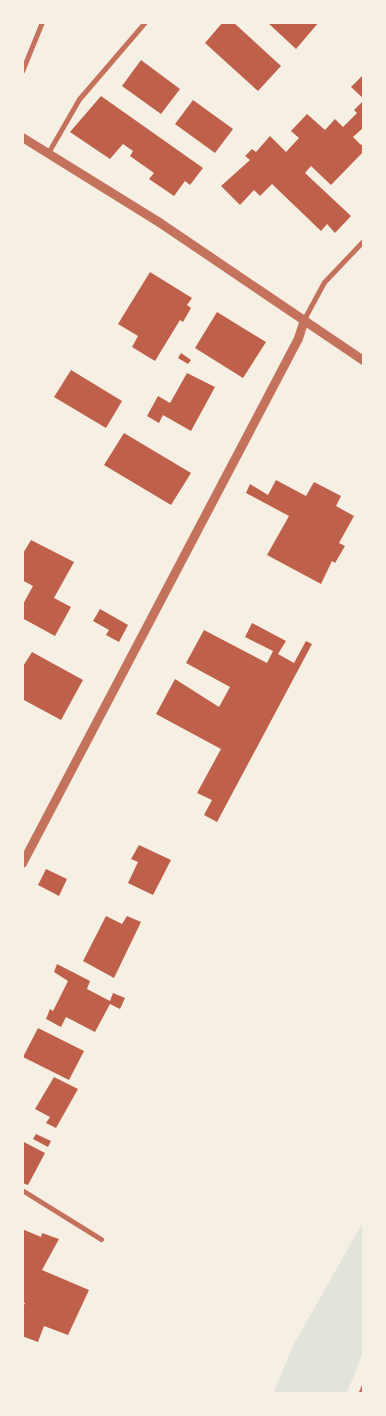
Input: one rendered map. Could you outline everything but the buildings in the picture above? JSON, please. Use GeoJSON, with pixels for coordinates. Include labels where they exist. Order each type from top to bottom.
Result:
{"type":"FeatureCollection","features":[{"type":"Feature","properties":{"kind":"street"},"geometry":{"type":"LineString","coordinates":[[22,71],[42,22]]}},
{"type":"Feature","properties":{"kind":"street"},"geometry":{"type":"LineString","coordinates":[[49,152],[79,99],[145,22]]}},
{"type":"Feature","properties":{"kind":"street"},"geometry":{"type":"LineString","coordinates":[[22,137],[49,152],[304,319],[364,361]]}},
{"type":"Feature","properties":{"kind":"street"},"geometry":{"type":"LineString","coordinates":[[22,864],[298,338],[304,319],[324,282],[364,240]]}},
{"type":"Feature","properties":{"kind":"street"},"geometry":{"type":"LineString","coordinates":[[22,1190],[101,1239]]}},
{"type":"Feature","properties":{"kind":"street"},"geometry":{"type":"LineString","coordinates":[[360,1394],[364,1385]]}},
{"type":"Feature","properties":{"kind":"shaded area"},"geometry":{"type":"Polygon","coordinates":[[[363,1222],[363,1352],[347,1393],[273,1393],[294,1344],[363,1222]]]}}]}
